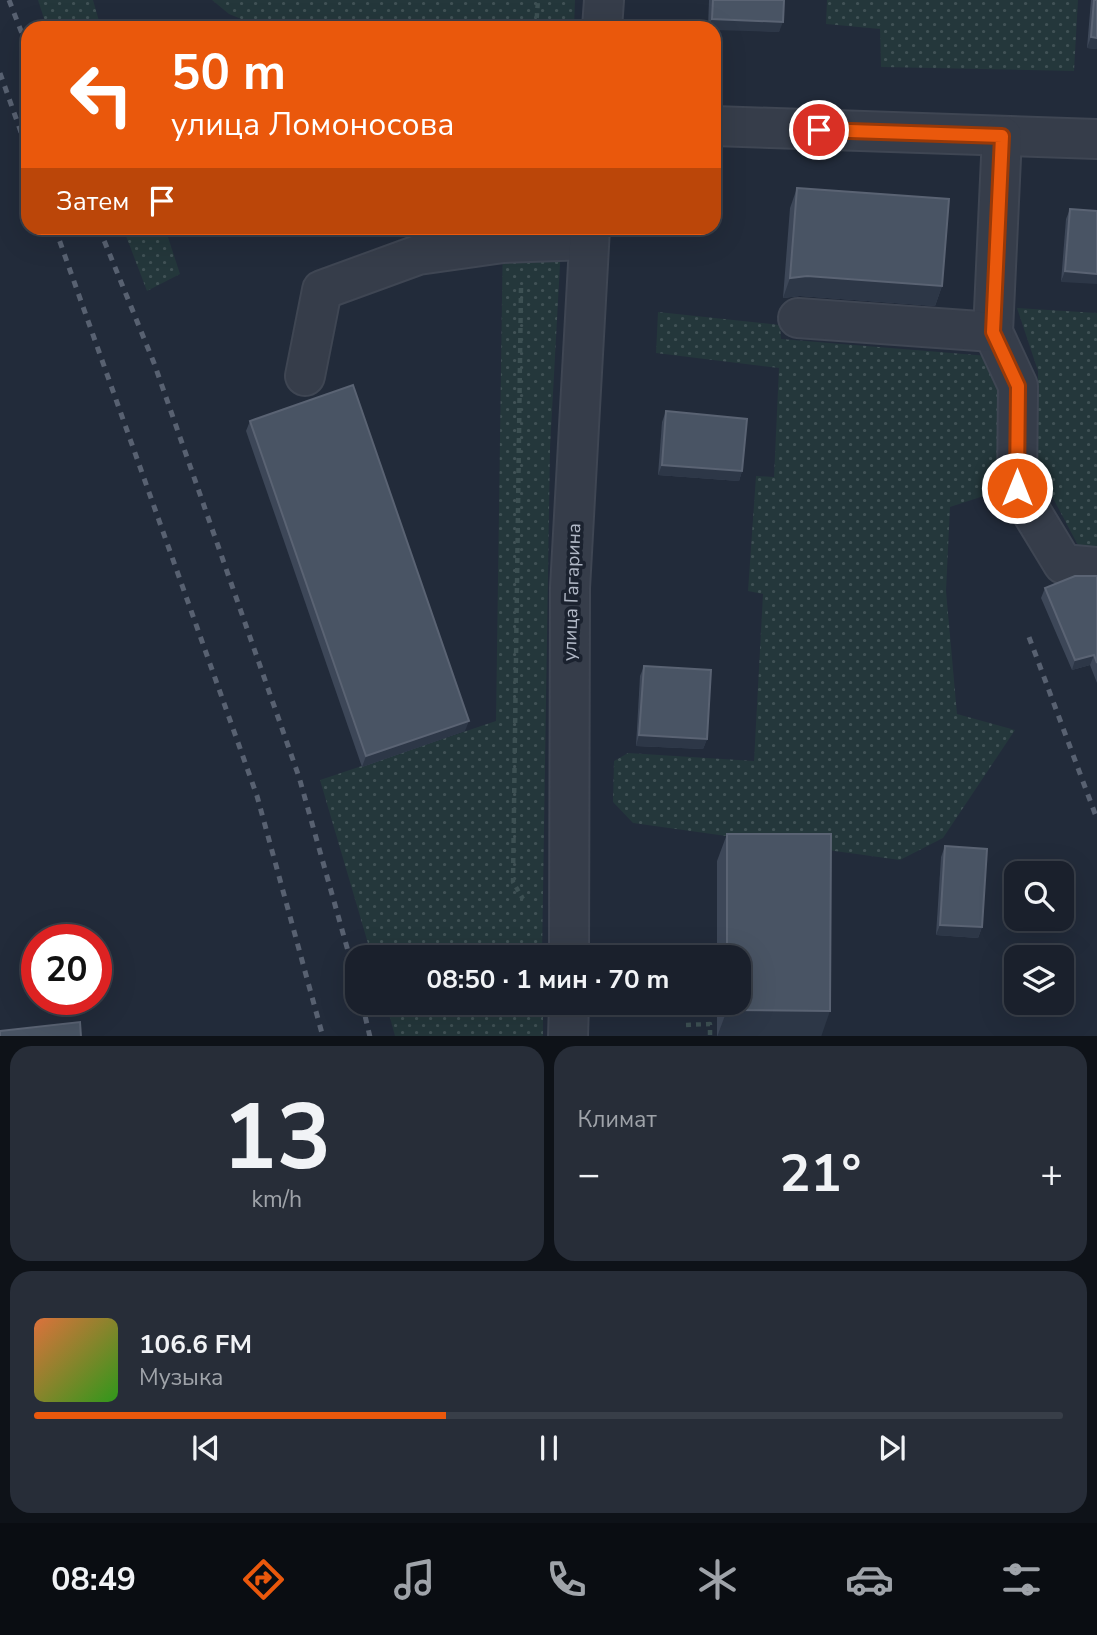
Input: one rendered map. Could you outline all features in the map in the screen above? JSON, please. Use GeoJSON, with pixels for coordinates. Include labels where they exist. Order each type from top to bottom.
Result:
{"type":"FeatureCollection","features":[{"type":"Feature","properties":{"kind":"street"},"geometry":{"type":"LineString","coordinates":[[602,21],[604,0]]}},
{"type":"Feature","properties":{"kind":"street"},"geometry":{"type":"LineString","coordinates":[[721,126],[1097,139]]}},
{"type":"Feature","properties":{"kind":"street"},"geometry":{"type":"LineString","coordinates":[[1002,136],[993,332],[1018,386],[1017,488],[1063,564],[1097,567]]}},
{"type":"Feature","properties":{"kind":"street"},"geometry":{"type":"LineString","coordinates":[[304,376],[322,290],[418,255],[582,235]]}},
{"type":"Feature","properties":{"kind":"street","name":"улица Гагарина"},"geometry":{"type":"LineString","coordinates":[[569,945],[570,588],[590,235]]}},
{"type":"Feature","properties":{"kind":"street"},"geometry":{"type":"LineString","coordinates":[[798,318],[993,332]]}},
{"type":"Feature","properties":{"kind":"street"},"geometry":{"type":"LineString","coordinates":[[568,1036],[569,1015]]}},
{"type":"Feature","properties":{"kind":"path"},"geometry":{"type":"LineString","coordinates":[[536,21],[538,0]]}},
{"type":"Feature","properties":{"kind":"path"},"geometry":{"type":"LineString","coordinates":[[522,242],[513,882],[526,904]]}},
{"type":"Feature","properties":{"kind":"path"},"geometry":{"type":"LineString","coordinates":[[686,1025],[710,1024],[710,1036]]}},
{"type":"Feature","properties":{"kind":"green space"},"geometry":{"type":"Polygon","coordinates":[[[38,0],[93,0],[99,21],[45,21],[38,0]]]}},
{"type":"Feature","properties":{"kind":"green space"},"geometry":{"type":"Polygon","coordinates":[[[212,0],[575,0],[574,21],[246,21],[229,14],[212,0]]]}},
{"type":"Feature","properties":{"kind":"green space"},"geometry":{"type":"Polygon","coordinates":[[[827,0],[1078,0],[1074,71],[881,67],[880,29],[826,24],[827,0]]]}},
{"type":"Feature","properties":{"kind":"green space"},"geometry":{"type":"Polygon","coordinates":[[[126,235],[167,235],[180,274],[147,291],[126,235]]]}},
{"type":"Feature","properties":{"kind":"green space"},"geometry":{"type":"Polygon","coordinates":[[[503,235],[562,235],[550,448],[542,945],[368,945],[320,780],[496,721],[503,235]]]}},
{"type":"Feature","properties":{"kind":"green space"},"geometry":{"type":"Polygon","coordinates":[[[1017,308],[1097,313],[1097,549],[1080,549],[1038,470],[1038,371],[1017,308]]]}},
{"type":"Feature","properties":{"kind":"green space"},"geometry":{"type":"Polygon","coordinates":[[[658,312],[780,325],[781,339],[988,356],[1003,381],[999,491],[950,507],[946,591],[957,714],[1015,730],[943,838],[900,860],[633,823],[613,802],[614,761],[628,753],[754,761],[763,594],[748,591],[756,476],[774,477],[779,368],[656,353],[658,312]]]}},
{"type":"Feature","properties":{"kind":"green space"},"geometry":{"type":"Polygon","coordinates":[[[389,1015],[543,1015],[543,1036],[395,1036],[389,1015]]]}},
{"type":"Feature","properties":{"kind":"building"},"geometry":{"type":"Polygon","coordinates":[[[713,0],[784,0],[783,22],[712,19],[713,0]]]}},
{"type":"Feature","properties":{"kind":"building"},"geometry":{"type":"Polygon","coordinates":[[[1094,0],[1097,0],[1097,38],[1091,37],[1094,0]]]}},
{"type":"Feature","properties":{"kind":"building"},"geometry":{"type":"Polygon","coordinates":[[[797,188],[949,199],[942,286],[807,276],[790,278],[797,188]]]}},
{"type":"Feature","properties":{"kind":"building"},"geometry":{"type":"Polygon","coordinates":[[[1070,209],[1097,211],[1097,274],[1065,271],[1070,209]]]}},
{"type":"Feature","properties":{"kind":"building"},"geometry":{"type":"Polygon","coordinates":[[[353,385],[469,721],[366,756],[250,421],[353,385]]]}},
{"type":"Feature","properties":{"kind":"building"},"geometry":{"type":"Polygon","coordinates":[[[666,411],[747,419],[742,471],[662,465],[666,411]]]}},
{"type":"Feature","properties":{"kind":"building"},"geometry":{"type":"Polygon","coordinates":[[[1075,576],[1097,576],[1097,663],[1094,655],[1075,660],[1045,588],[1075,576]]]}},
{"type":"Feature","properties":{"kind":"building"},"geometry":{"type":"Polygon","coordinates":[[[644,666],[711,670],[707,739],[639,735],[644,666]]]}},
{"type":"Feature","properties":{"kind":"building"},"geometry":{"type":"Polygon","coordinates":[[[727,834],[831,834],[830,1011],[751,1010],[751,945],[727,945],[727,834]]]}},
{"type":"Feature","properties":{"kind":"building"},"geometry":{"type":"Polygon","coordinates":[[[945,846],[987,849],[982,927],[940,925],[945,846]]]}},
{"type":"Feature","properties":{"kind":"building"},"geometry":{"type":"Polygon","coordinates":[[[80,1022],[81,1036],[0,1036],[0,1031],[80,1022]]]}},
{"type":"Feature","properties":{"kind":"railway"},"geometry":{"type":"LineString","coordinates":[[9,0],[21,31]]}},
{"type":"Feature","properties":{"kind":"railway"},"geometry":{"type":"LineString","coordinates":[[0,73],[21,132]]}},
{"type":"Feature","properties":{"kind":"railway"},"geometry":{"type":"LineString","coordinates":[[57,235],[257,796],[323,1036]]}},
{"type":"Feature","properties":{"kind":"railway"},"geometry":{"type":"LineString","coordinates":[[102,235],[154,363],[299,777],[346,945]]}},
{"type":"Feature","properties":{"kind":"railway"},"geometry":{"type":"LineString","coordinates":[[1029,637],[1097,819]]}},
{"type":"Feature","properties":{"kind":"railway"},"geometry":{"type":"LineString","coordinates":[[365,1015],[370,1036]]}},
{"type":"Feature","properties":{"kind":"route"},"geometry":{"type":"LineString","coordinates":[[819,130],[1002,136],[993,332],[1018,386],[1017,488]]}}]}
